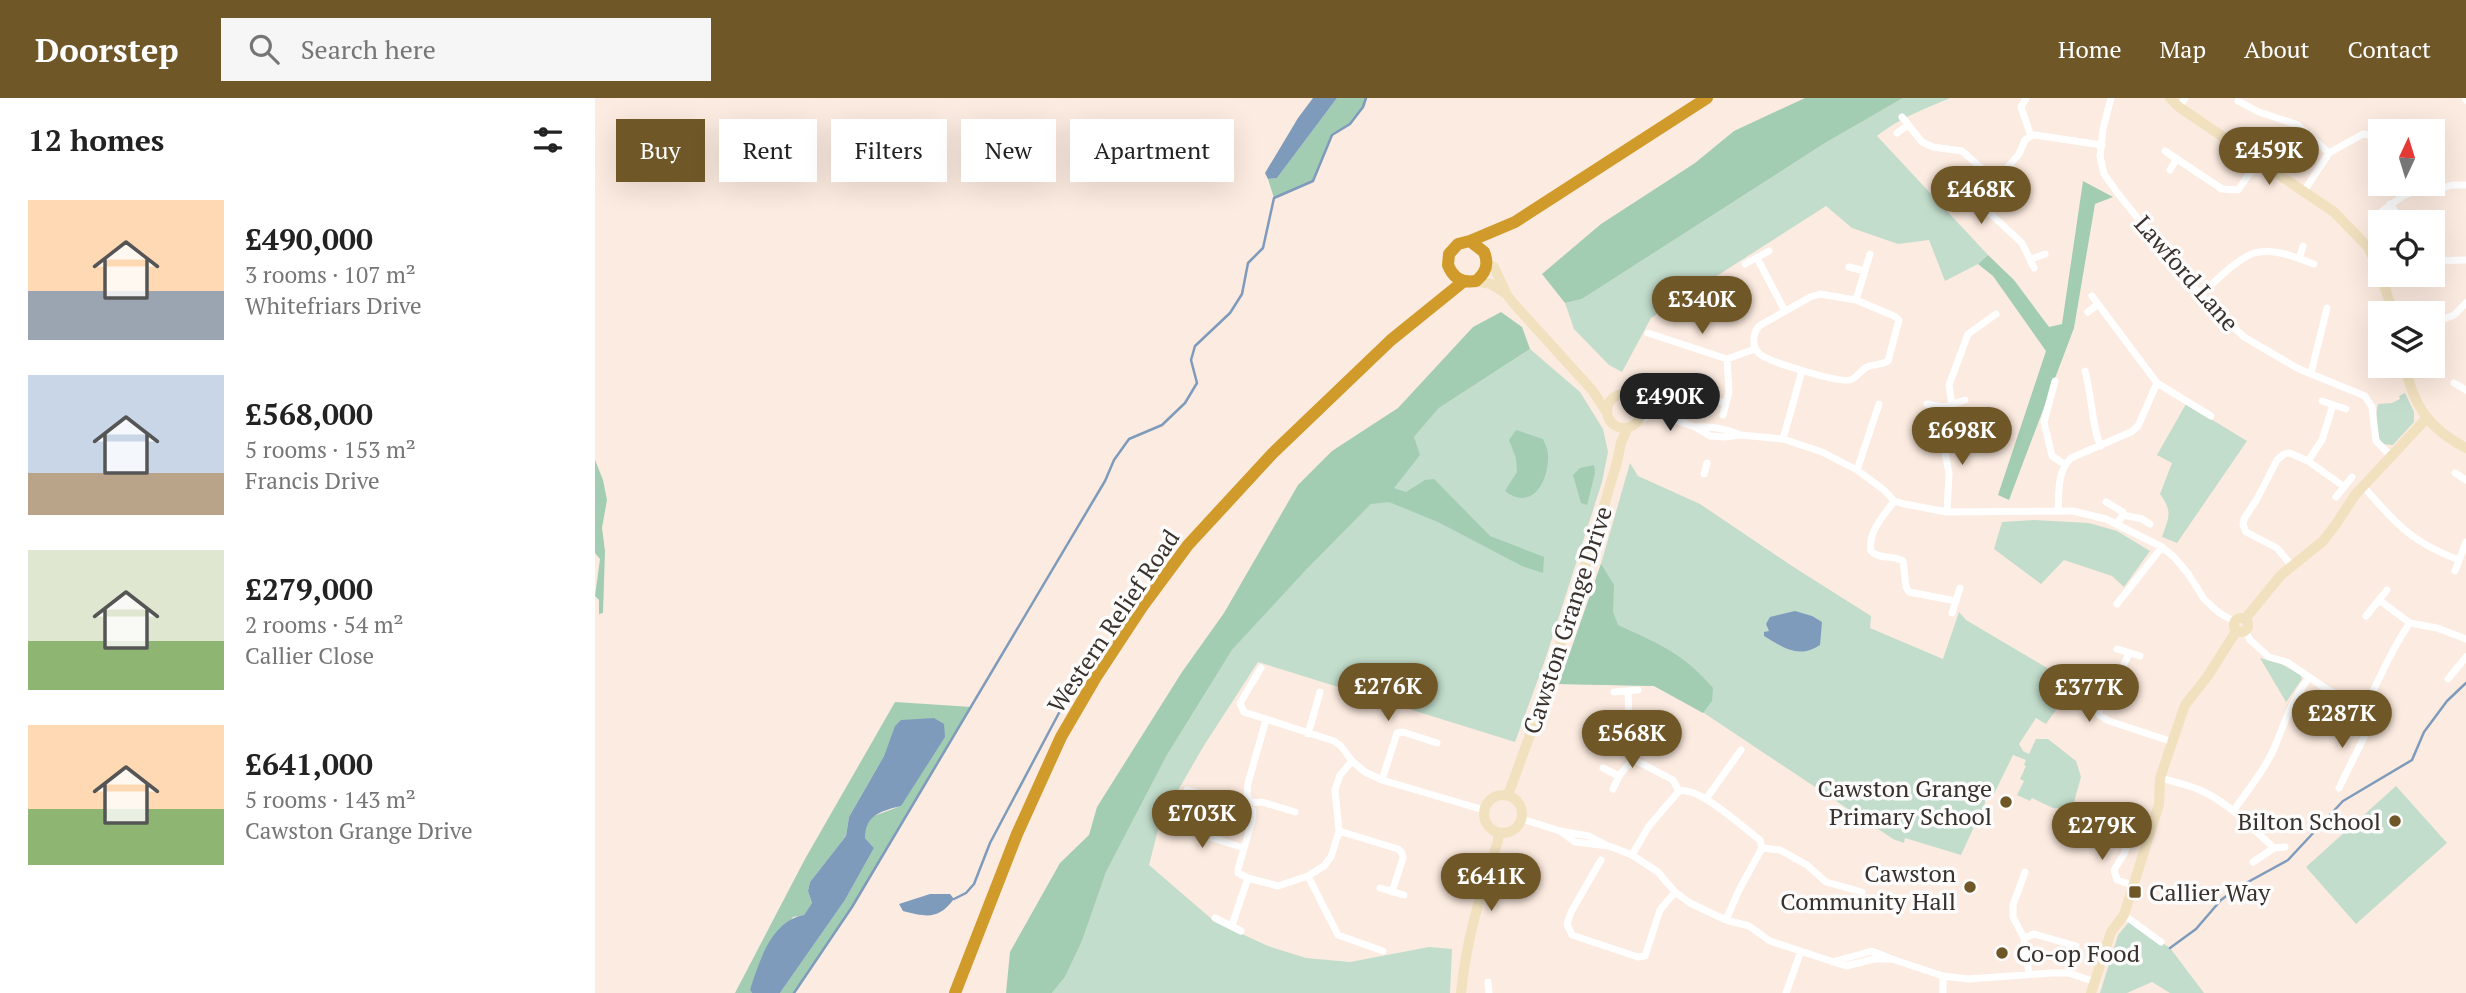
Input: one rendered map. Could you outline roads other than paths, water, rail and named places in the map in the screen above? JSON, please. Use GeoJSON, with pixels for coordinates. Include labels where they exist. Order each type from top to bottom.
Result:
{"type":"FeatureCollection","features":[{"type":"Feature","properties":{"kind":"highway"},"geometry":{"type":"LineString","coordinates":[[1515,222],[1486,258],[1484,273],[1470,281],[1457,279],[1450,271],[1448,261],[1453,248],[1458,244],[1470,242],[1515,222],[1707,98]]}},
{"type":"Feature","properties":{"kind":"highway"},"geometry":{"type":"LineString","coordinates":[[1470,242],[1486,258]]}},
{"type":"Feature","properties":{"kind":"highway","name":"Western Relief Road"},"geometry":{"type":"LineString","coordinates":[[1430,306],[1447,283],[1450,271]]}},
{"type":"Feature","properties":{"kind":"highway","name":"Western Relief Road"},"geometry":{"type":"LineString","coordinates":[[955,993],[1017,834],[1061,737],[1142,607],[1221,506],[1327,399],[1430,306],[1470,281]]}},
{"type":"Feature","properties":{"kind":"street"},"geometry":{"type":"LineString","coordinates":[[2026,98],[2021,107],[2031,136]]}},
{"type":"Feature","properties":{"kind":"street","name":"Lawford Lane"},"geometry":{"type":"LineString","coordinates":[[2111,98],[2100,156],[2104,174],[2200,295],[2244,337],[2276,357],[2365,396],[2372,407],[2376,441],[2391,456]]}},
{"type":"Feature","properties":{"kind":"street"},"geometry":{"type":"LineString","coordinates":[[2170,98],[2182,103],[2258,161],[2334,212],[2368,247]]}},
{"type":"Feature","properties":{"kind":"street"},"geometry":{"type":"LineString","coordinates":[[2238,101],[2246,107],[2298,125],[2329,153]]}},
{"type":"Feature","properties":{"kind":"street"},"geometry":{"type":"LineString","coordinates":[[2241,114],[2246,107]]}},
{"type":"Feature","properties":{"kind":"street"},"geometry":{"type":"LineString","coordinates":[[1902,117],[1907,126],[1926,144],[1962,151],[1996,181]]}},
{"type":"Feature","properties":{"kind":"street"},"geometry":{"type":"LineString","coordinates":[[1897,133],[1907,126]]}},
{"type":"Feature","properties":{"kind":"street"},"geometry":{"type":"LineString","coordinates":[[2304,191],[2329,153],[2363,134],[2368,135]]}},
{"type":"Feature","properties":{"kind":"street"},"geometry":{"type":"LineString","coordinates":[[2034,268],[2022,243],[1983,207],[1983,201],[2019,154],[2025,140],[2031,136],[2102,145]]}},
{"type":"Feature","properties":{"kind":"street"},"geometry":{"type":"LineString","coordinates":[[2165,151],[2222,189],[2230,191],[2238,190],[2258,161]]}},
{"type":"Feature","properties":{"kind":"street"},"geometry":{"type":"LineString","coordinates":[[2170,170],[2176,160]]}},
{"type":"Feature","properties":{"kind":"street"},"geometry":{"type":"LineString","coordinates":[[2383,210],[2403,196],[2419,191],[2466,185]]}},
{"type":"Feature","properties":{"kind":"street"},"geometry":{"type":"LineString","coordinates":[[2390,204],[2394,210]]}},
{"type":"Feature","properties":{"kind":"street"},"geometry":{"type":"LineString","coordinates":[[2298,259],[2303,246]]}},
{"type":"Feature","properties":{"kind":"street"},"geometry":{"type":"LineString","coordinates":[[1745,264],[1769,251]]}},
{"type":"Feature","properties":{"kind":"street"},"geometry":{"type":"LineString","coordinates":[[2200,295],[2245,258],[2258,252],[2279,253],[2314,264]]}},
{"type":"Feature","properties":{"kind":"street"},"geometry":{"type":"LineString","coordinates":[[1856,300],[1870,254]]}},
{"type":"Feature","properties":{"kind":"street"},"geometry":{"type":"LineString","coordinates":[[2031,259],[2045,254]]}},
{"type":"Feature","properties":{"kind":"street"},"geometry":{"type":"LineString","coordinates":[[1486,258],[1494,267],[1507,295],[1531,325],[1592,390],[1607,411],[1621,443]]}},
{"type":"Feature","properties":{"kind":"street"},"geometry":{"type":"LineString","coordinates":[[1757,258],[1785,311]]}},
{"type":"Feature","properties":{"kind":"street"},"geometry":{"type":"LineString","coordinates":[[2445,261],[2466,260]]}},
{"type":"Feature","properties":{"kind":"street"},"geometry":{"type":"LineString","coordinates":[[1849,267],[1865,271]]}},
{"type":"Feature","properties":{"kind":"street"},"geometry":{"type":"LineString","coordinates":[[1470,281],[1491,284],[1507,295]]}},
{"type":"Feature","properties":{"kind":"street"},"geometry":{"type":"LineString","coordinates":[[1820,294],[1856,300],[1894,316],[1899,320],[1888,361],[1880,366],[1866,367],[1850,380],[1802,371],[1761,355],[1755,349],[1754,332],[1759,326],[1785,311],[1820,294]]}},
{"type":"Feature","properties":{"kind":"street"},"geometry":{"type":"LineString","coordinates":[[2092,296],[2157,383],[2211,416]]}},
{"type":"Feature","properties":{"kind":"street"},"geometry":{"type":"LineString","coordinates":[[2445,318],[2454,315],[2466,303]]}},
{"type":"Feature","properties":{"kind":"street"},"geometry":{"type":"LineString","coordinates":[[2088,312],[2098,304]]}},
{"type":"Feature","properties":{"kind":"street"},"geometry":{"type":"LineString","coordinates":[[2311,373],[2327,308]]}},
{"type":"Feature","properties":{"kind":"street"},"geometry":{"type":"LineString","coordinates":[[1947,512],[1949,473],[1945,452],[1954,420],[1949,385],[1968,334],[1996,314]]}},
{"type":"Feature","properties":{"kind":"street"},"geometry":{"type":"LineString","coordinates":[[1648,333],[1727,359],[1755,349]]}},
{"type":"Feature","properties":{"kind":"street"},"geometry":{"type":"LineString","coordinates":[[1723,415],[1728,392],[1727,359]]}},
{"type":"Feature","properties":{"kind":"street"},"geometry":{"type":"LineString","coordinates":[[1783,439],[1802,371]]}},
{"type":"Feature","properties":{"kind":"street"},"geometry":{"type":"LineString","coordinates":[[2085,371],[2091,389],[2095,432],[2101,446]]}},
{"type":"Feature","properties":{"kind":"street"},"geometry":{"type":"LineString","coordinates":[[2408,378],[2411,392],[2426,419],[2466,448]]}},
{"type":"Feature","properties":{"kind":"street"},"geometry":{"type":"LineString","coordinates":[[2055,382],[2044,422],[2052,456],[2064,464]]}},
{"type":"Feature","properties":{"kind":"street"},"geometry":{"type":"LineString","coordinates":[[2058,511],[2064,464],[2071,458],[2131,432],[2138,426],[2157,383]]}},
{"type":"Feature","properties":{"kind":"street"},"geometry":{"type":"LineString","coordinates":[[2454,383],[2466,389]]}},
{"type":"Feature","properties":{"kind":"street"},"geometry":{"type":"LineString","coordinates":[[1592,390],[1617,395],[1628,394],[1655,414],[1695,427],[1708,426],[1728,429],[1741,435],[1783,439],[1822,452],[1857,470],[1877,484],[1894,501],[1947,512],[2058,511],[2099,516],[2162,547],[2189,575],[2204,599],[2218,612],[2240,625],[2250,640],[2269,657],[2287,662],[2328,690],[2377,712],[2339,788]]}},
{"type":"Feature","properties":{"kind":"street"},"geometry":{"type":"LineString","coordinates":[[1607,411],[1609,402],[1617,395]]}},
{"type":"Feature","properties":{"kind":"street"},"geometry":{"type":"LineString","coordinates":[[1712,400],[1726,404]]}},
{"type":"Feature","properties":{"kind":"street"},"geometry":{"type":"LineString","coordinates":[[1927,404],[1944,407],[1965,400]]}},
{"type":"Feature","properties":{"kind":"street"},"geometry":{"type":"LineString","coordinates":[[2322,401],[2346,408]]}},
{"type":"Feature","properties":{"kind":"street"},"geometry":{"type":"LineString","coordinates":[[1857,470],[1879,404]]}},
{"type":"Feature","properties":{"kind":"street"},"geometry":{"type":"LineString","coordinates":[[1639,420],[1640,405]]}},
{"type":"Feature","properties":{"kind":"street"},"geometry":{"type":"LineString","coordinates":[[2308,461],[2322,440],[2333,405]]}},
{"type":"Feature","properties":{"kind":"street"},"geometry":{"type":"LineString","coordinates":[[1613,425],[1627,429],[1639,420],[1655,414]]}},
{"type":"Feature","properties":{"kind":"street"},"geometry":{"type":"LineString","coordinates":[[1522,819],[1560,831],[1589,835],[1632,855],[1658,872],[1675,892],[1691,903],[1726,920],[1749,926],[1770,942],[1832,962],[1872,951],[1943,976],[1968,979],[2069,974],[2093,988],[2111,932],[2124,915],[2159,804],[2160,778],[2185,705],[2207,677],[2240,625],[2291,565],[2331,532],[2363,486],[2426,419]]}},
{"type":"Feature","properties":{"kind":"street","name":"Cawston Grange Drive"},"geometry":{"type":"LineString","coordinates":[[1508,795],[1595,536],[1627,429]]}},
{"type":"Feature","properties":{"kind":"street"},"geometry":{"type":"LineString","coordinates":[[2291,565],[2277,548],[2246,532],[2243,525],[2272,468],[2284,454],[2290,453],[2308,461],[2343,486]]}},
{"type":"Feature","properties":{"kind":"street"},"geometry":{"type":"LineString","coordinates":[[1704,474],[1707,463]]}},
{"type":"Feature","properties":{"kind":"street"},"geometry":{"type":"LineString","coordinates":[[2455,473],[2466,480]]}},
{"type":"Feature","properties":{"kind":"street"},"geometry":{"type":"LineString","coordinates":[[2336,498],[2343,486],[2353,477]]}},
{"type":"Feature","properties":{"kind":"street"},"geometry":{"type":"LineString","coordinates":[[2363,486],[2392,521],[2410,536],[2435,551],[2459,560]]}},
{"type":"Feature","properties":{"kind":"street"},"geometry":{"type":"LineString","coordinates":[[1894,501],[1873,531],[1871,551],[1875,555],[1903,561],[1909,592],[1956,601]]}},
{"type":"Feature","properties":{"kind":"street"},"geometry":{"type":"LineString","coordinates":[[2106,502],[2123,512],[2123,515],[2142,519],[2150,524]]}},
{"type":"Feature","properties":{"kind":"street"},"geometry":{"type":"LineString","coordinates":[[2116,524],[2123,515]]}},
{"type":"Feature","properties":{"kind":"street"},"geometry":{"type":"LineString","coordinates":[[2455,571],[2466,542]]}},
{"type":"Feature","properties":{"kind":"street"},"geometry":{"type":"LineString","coordinates":[[2117,604],[2162,547]]}},
{"type":"Feature","properties":{"kind":"street"},"geometry":{"type":"LineString","coordinates":[[1952,613],[1959,588]]}},
{"type":"Feature","properties":{"kind":"street"},"geometry":{"type":"LineString","coordinates":[[2366,616],[2387,590]]}},
{"type":"Feature","properties":{"kind":"street"},"geometry":{"type":"LineString","coordinates":[[2379,600],[2410,623],[2437,628],[2466,639]]}},
{"type":"Feature","properties":{"kind":"street"},"geometry":{"type":"LineString","coordinates":[[2365,707],[2392,650],[2410,623]]}},
{"type":"Feature","properties":{"kind":"street"},"geometry":{"type":"LineString","coordinates":[[2117,649],[2140,656]]}},
{"type":"Feature","properties":{"kind":"street"},"geometry":{"type":"LineString","coordinates":[[2129,653],[2098,707],[2099,715],[2109,721],[2173,742]]}},
{"type":"Feature","properties":{"kind":"street"},"geometry":{"type":"LineString","coordinates":[[2448,679],[2466,657]]}},
{"type":"Feature","properties":{"kind":"street"},"geometry":{"type":"LineString","coordinates":[[1261,668],[1240,703],[1244,712],[1341,746],[1365,772],[1382,780],[1484,810]]}},
{"type":"Feature","properties":{"kind":"street"},"geometry":{"type":"LineString","coordinates":[[2234,810],[2273,750],[2297,693],[2309,678]]}},
{"type":"Feature","properties":{"kind":"street"},"geometry":{"type":"LineString","coordinates":[[1614,692],[1638,690]]}},
{"type":"Feature","properties":{"kind":"street"},"geometry":{"type":"LineString","coordinates":[[1628,691],[1633,759],[1673,780],[1679,791]]}},
{"type":"Feature","properties":{"kind":"street"},"geometry":{"type":"LineString","coordinates":[[1308,734],[1320,692]]}},
{"type":"Feature","properties":{"kind":"street"},"geometry":{"type":"LineString","coordinates":[[1266,720],[1248,783],[1247,794],[1253,812],[1238,873],[1248,878],[1278,886],[1308,876],[1324,866],[1331,857],[1339,831],[1335,790],[1340,775],[1352,761]]}},
{"type":"Feature","properties":{"kind":"street"},"geometry":{"type":"LineString","coordinates":[[1382,780],[1397,733],[1403,732],[1437,743]]}},
{"type":"Feature","properties":{"kind":"street"},"geometry":{"type":"LineString","coordinates":[[1706,799],[1741,750]]}},
{"type":"Feature","properties":{"kind":"street"},"geometry":{"type":"LineString","coordinates":[[1613,789],[1619,776],[1633,759]]}},
{"type":"Feature","properties":{"kind":"street"},"geometry":{"type":"LineString","coordinates":[[1603,768],[1619,776]]}},
{"type":"Feature","properties":{"kind":"street"},"geometry":{"type":"LineString","coordinates":[[2160,778],[2204,792],[2234,810],[2274,848]]}},
{"type":"Feature","properties":{"kind":"street"},"geometry":{"type":"LineString","coordinates":[[1187,790],[1233,804],[1262,802],[1295,812]]}},
{"type":"Feature","properties":{"kind":"street"},"geometry":{"type":"LineString","coordinates":[[1632,855],[1649,827],[1679,791],[1685,790],[1706,799],[1759,840],[1762,848],[1726,920]]}},
{"type":"Feature","properties":{"kind":"street"},"geometry":{"type":"LineString","coordinates":[[1508,795],[1518,802],[1522,819],[1510,832],[1498,832],[1488,827],[1484,810],[1493,797],[1508,795]]}},
{"type":"Feature","properties":{"kind":"street"},"geometry":{"type":"LineString","coordinates":[[2133,885],[2117,880],[2113,873],[2123,858],[2137,817]]}},
{"type":"Feature","properties":{"kind":"street"},"geometry":{"type":"LineString","coordinates":[[1168,824],[1244,848]]}},
{"type":"Feature","properties":{"kind":"street"},"geometry":{"type":"LineString","coordinates":[[2120,829],[2132,832]]}},
{"type":"Feature","properties":{"kind":"street"},"geometry":{"type":"LineString","coordinates":[[1339,831],[1398,849],[1402,853],[1403,858],[1392,892]]}},
{"type":"Feature","properties":{"kind":"street"},"geometry":{"type":"LineString","coordinates":[[1461,993],[1465,955],[1478,898],[1498,841],[1498,832]]}},
{"type":"Feature","properties":{"kind":"street"},"geometry":{"type":"LineString","coordinates":[[2253,862],[2274,848],[2285,847]]}},
{"type":"Feature","properties":{"kind":"street"},"geometry":{"type":"LineString","coordinates":[[1762,848],[1780,850],[1807,866],[1826,882],[1862,892]]}},
{"type":"Feature","properties":{"kind":"street"},"geometry":{"type":"LineString","coordinates":[[1601,860],[1571,912],[1567,924],[1572,935],[1638,957],[1645,956],[1660,910],[1675,892]]}},
{"type":"Feature","properties":{"kind":"street"},"geometry":{"type":"LineString","coordinates":[[2025,872],[2013,905],[2013,917],[2024,937],[2029,974]]}},
{"type":"Feature","properties":{"kind":"street"},"geometry":{"type":"LineString","coordinates":[[1308,876],[1338,935],[1383,951]]}},
{"type":"Feature","properties":{"kind":"street"},"geometry":{"type":"LineString","coordinates":[[1232,925],[1248,878]]}},
{"type":"Feature","properties":{"kind":"street"},"geometry":{"type":"LineString","coordinates":[[1380,888],[1404,895]]}},
{"type":"Feature","properties":{"kind":"street"},"geometry":{"type":"LineString","coordinates":[[2124,915],[2161,942]]}},
{"type":"Feature","properties":{"kind":"street"},"geometry":{"type":"LineString","coordinates":[[1215,918],[1241,931]]}},
{"type":"Feature","properties":{"kind":"street"},"geometry":{"type":"LineString","coordinates":[[2024,937],[2034,934],[2076,946]]}},
{"type":"Feature","properties":{"kind":"street"},"geometry":{"type":"LineString","coordinates":[[1786,993],[1801,951]]}},
{"type":"Feature","properties":{"kind":"street"},"geometry":{"type":"LineString","coordinates":[[1943,976],[1943,993]]}},
{"type":"Feature","properties":{"kind":"street"},"geometry":{"type":"LineString","coordinates":[[1488,982],[1489,993]]}},
{"type":"Feature","properties":{"kind":"water"},"geometry":{"type":"Polygon","coordinates":[[[1313,98],[1337,98],[1277,178],[1268,179],[1265,173],[1313,98]]]}},
{"type":"Feature","properties":{"kind":"water"},"geometry":{"type":"Polygon","coordinates":[[[1795,611],[1822,622],[1820,645],[1798,651],[1785,648],[1764,636],[1764,632],[1769,631],[1766,624],[1770,617],[1795,611]]]}},
{"type":"Feature","properties":{"kind":"water"},"geometry":{"type":"Polygon","coordinates":[[[934,718],[944,724],[945,737],[901,806],[881,812],[871,819],[865,838],[874,848],[845,900],[780,993],[752,993],[750,990],[768,944],[783,925],[804,915],[812,903],[808,891],[810,882],[846,836],[849,817],[884,756],[895,726],[901,720],[934,718]]]}},
{"type":"Feature","properties":{"kind":"water"},"geometry":{"type":"Polygon","coordinates":[[[930,894],[950,894],[954,899],[943,911],[931,915],[903,911],[899,904],[930,894]]]}},
{"type":"Feature","properties":{"kind":"waterway"},"geometry":{"type":"LineString","coordinates":[[794,993],[852,907],[1105,481],[1114,460],[1129,439],[1162,425],[1185,403],[1197,383],[1191,360],[1195,346],[1230,313],[1242,294],[1248,263],[1263,248],[1274,198],[1313,181],[1332,135],[1350,124],[1363,107],[1366,98]]}},
{"type":"Feature","properties":{"kind":"waterway"},"geometry":{"type":"LineString","coordinates":[[2170,948],[2196,929],[2221,900],[2237,888],[2288,860],[2343,801],[2412,760],[2424,732],[2447,701],[2466,683]]}},
{"type":"Feature","properties":{"kind":"waterway"},"geometry":{"type":"LineString","coordinates":[[954,899],[966,893],[974,884],[990,843],[1060,711]]}},
{"type":"Feature","properties":{"kind":"place","name":"Cawston Grange Primary School"},"geometry":{"type":"Point","coordinates":[2006,802]}},
{"type":"Feature","properties":{"kind":"place","name":"Bilton School"},"geometry":{"type":"Point","coordinates":[2395,821]}},
{"type":"Feature","properties":{"kind":"place","name":"Cawston Community Hall"},"geometry":{"type":"Point","coordinates":[1970,887]}},
{"type":"Feature","properties":{"kind":"place","name":"Callier Way"},"geometry":{"type":"Point","coordinates":[2135,892]}},
{"type":"Feature","properties":{"kind":"place","name":"Co-op Food"},"geometry":{"type":"Point","coordinates":[2002,953]}}]}
